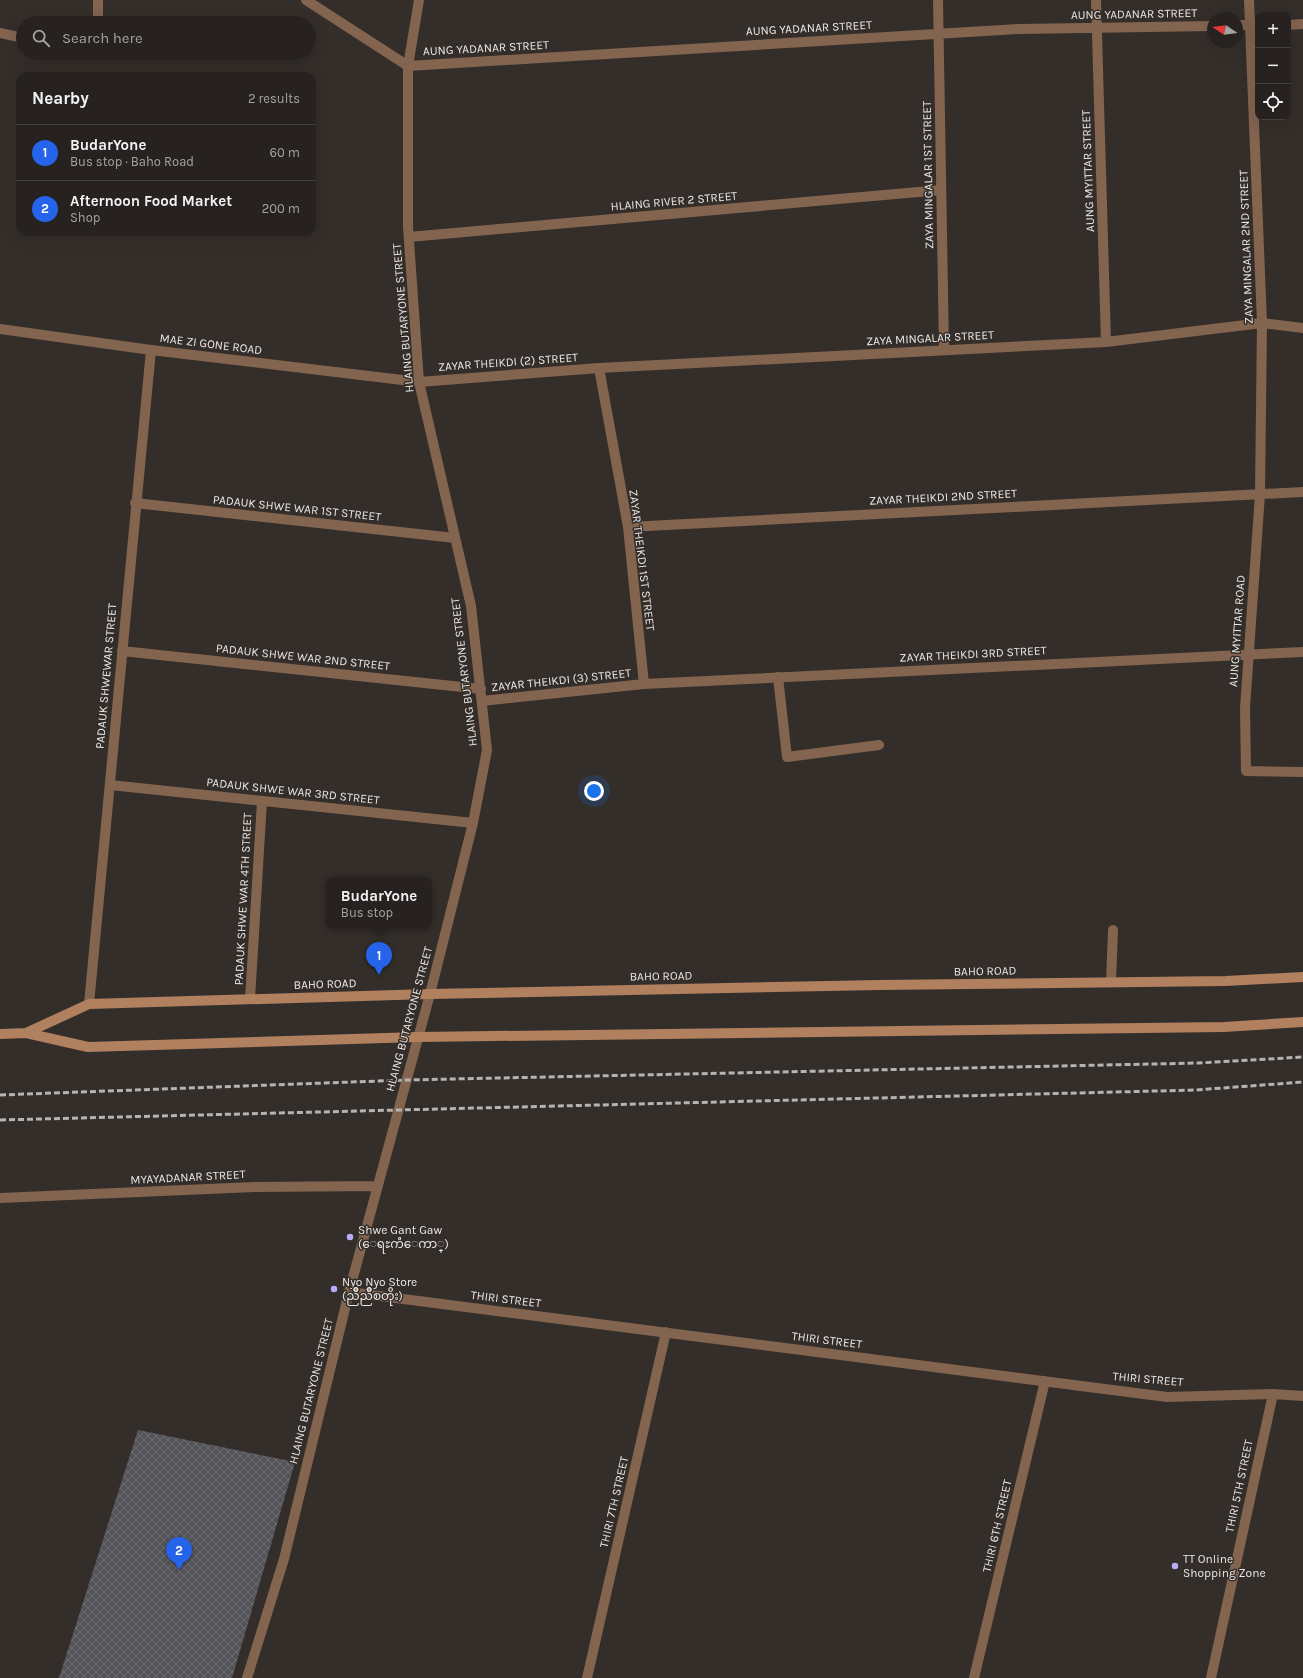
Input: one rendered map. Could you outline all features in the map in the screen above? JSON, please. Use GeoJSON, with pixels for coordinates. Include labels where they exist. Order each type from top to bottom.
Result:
{"type":"FeatureCollection","features":[{"type":"Feature","properties":{"kind":"main road","name":"BAHO ROAD"},"geometry":{"type":"LineString","coordinates":[[26,1032],[89,1004],[430,994],[1226,981],[1303,977]]}},
{"type":"Feature","properties":{"kind":"main road","name":"BAHO ROAD"},"geometry":{"type":"LineString","coordinates":[[0,1034],[26,1032],[88,1047],[418,1037],[1224,1027],[1303,1022]]}},
{"type":"Feature","properties":{"kind":"street"},"geometry":{"type":"LineString","coordinates":[[98,0],[98,16]]}},
{"type":"Feature","properties":{"kind":"street"},"geometry":{"type":"LineString","coordinates":[[306,0],[408,66]]}},
{"type":"Feature","properties":{"kind":"street","name":"HLAING BUTARYONE STREET"},"geometry":{"type":"LineString","coordinates":[[247,1678],[284,1559],[349,1292],[430,994],[473,823],[487,750],[471,606],[419,382],[409,237],[408,66],[419,0]]}},
{"type":"Feature","properties":{"kind":"street","name":"ZAYA MINGALAR 1ST STREET"},"geometry":{"type":"LineString","coordinates":[[938,0],[944,350]]}},
{"type":"Feature","properties":{"kind":"street","name":"AUNG MYITTAR STREET"},"geometry":{"type":"LineString","coordinates":[[1096,0],[1106,342]]}},
{"type":"Feature","properties":{"kind":"street","name":"ZAYA MINGALAR 2ND STREET"},"geometry":{"type":"LineString","coordinates":[[1249,0],[1254,25],[1262,323],[1260,494]]}},
{"type":"Feature","properties":{"kind":"street"},"geometry":{"type":"LineString","coordinates":[[1291,25],[1303,24]]}},
{"type":"Feature","properties":{"kind":"street"},"geometry":{"type":"LineString","coordinates":[[1243,25],[1254,25]]}},
{"type":"Feature","properties":{"kind":"street","name":"AUNG YADANAR STREET"},"geometry":{"type":"LineString","coordinates":[[408,66],[1019,28],[1207,26]]}},
{"type":"Feature","properties":{"kind":"street"},"geometry":{"type":"LineString","coordinates":[[0,33],[16,36]]}},
{"type":"Feature","properties":{"kind":"street","name":"HLAING RIVER 2 STREET"},"geometry":{"type":"LineString","coordinates":[[409,237],[941,190]]}},
{"type":"Feature","properties":{"kind":"street","name":"ZAYA MINGALAR STREET"},"geometry":{"type":"LineString","coordinates":[[599,368],[1106,342],[1262,323],[1303,328]]}},
{"type":"Feature","properties":{"kind":"street","name":"MAE ZI GONE ROAD"},"geometry":{"type":"LineString","coordinates":[[0,330],[151,350],[419,382]]}},
{"type":"Feature","properties":{"kind":"street","name":"PADAUK SHWEWAR STREET"},"geometry":{"type":"LineString","coordinates":[[89,1004],[135,503],[151,350]]}},
{"type":"Feature","properties":{"kind":"street","name":"ZAYAR THEIKDI (2) STREET"},"geometry":{"type":"LineString","coordinates":[[419,382],[599,368]]}},
{"type":"Feature","properties":{"kind":"street","name":"ZAYAR THEIKDI 1ST STREET"},"geometry":{"type":"LineString","coordinates":[[599,368],[628,526],[644,684]]}},
{"type":"Feature","properties":{"kind":"street"},"geometry":{"type":"LineString","coordinates":[[1260,494],[1303,492]]}},
{"type":"Feature","properties":{"kind":"street","name":"ZAYAR THEIKDI 2ND STREET"},"geometry":{"type":"LineString","coordinates":[[628,526],[1260,494]]}},
{"type":"Feature","properties":{"kind":"street","name":"AUNG MYITTAR ROAD"},"geometry":{"type":"LineString","coordinates":[[1260,494],[1245,708],[1246,771],[1303,772]]}},
{"type":"Feature","properties":{"kind":"street","name":"PADAUK SHWE WAR 1ST STREET"},"geometry":{"type":"LineString","coordinates":[[135,503],[455,538]]}},
{"type":"Feature","properties":{"kind":"street","name":"PADAUK SHWE WAR 2ND STREET"},"geometry":{"type":"LineString","coordinates":[[122,651],[481,689]]}},
{"type":"Feature","properties":{"kind":"street","name":"ZAYAR THEIKDI 3RD STREET"},"geometry":{"type":"LineString","coordinates":[[644,684],[1303,652]]}},
{"type":"Feature","properties":{"kind":"street"},"geometry":{"type":"LineString","coordinates":[[778,677],[787,757],[879,745]]}},
{"type":"Feature","properties":{"kind":"street","name":"ZAYAR THEIKDI (3) STREET"},"geometry":{"type":"LineString","coordinates":[[482,701],[644,684]]}},
{"type":"Feature","properties":{"kind":"street","name":"PADAUK SHWE WAR 3RD STREET"},"geometry":{"type":"LineString","coordinates":[[110,785],[473,823]]}},
{"type":"Feature","properties":{"kind":"street","name":"PADAUK SHWE WAR 4TH STREET"},"geometry":{"type":"LineString","coordinates":[[250,999],[262,801]]}},
{"type":"Feature","properties":{"kind":"street"},"geometry":{"type":"LineString","coordinates":[[1111,982],[1113,930]]}},
{"type":"Feature","properties":{"kind":"street","name":"MYAYADANAR STREET"},"geometry":{"type":"LineString","coordinates":[[0,1198],[254,1187],[378,1186]]}},
{"type":"Feature","properties":{"kind":"street","name":"THIRI STREET"},"geometry":{"type":"LineString","coordinates":[[349,1292],[1167,1397],[1272,1394],[1303,1396]]}},
{"type":"Feature","properties":{"kind":"street","name":"THIRI 7TH STREET"},"geometry":{"type":"LineString","coordinates":[[587,1678],[666,1332]]}},
{"type":"Feature","properties":{"kind":"street","name":"THIRI 6TH STREET"},"geometry":{"type":"LineString","coordinates":[[974,1678],[1045,1381]]}},
{"type":"Feature","properties":{"kind":"street","name":"THIRI 5TH STREET"},"geometry":{"type":"LineString","coordinates":[[1211,1678],[1272,1394]]}},
{"type":"Feature","properties":{"kind":"building"},"geometry":{"type":"Polygon","coordinates":[[[138,1430],[295,1462],[232,1678],[59,1678],[138,1430]]]}},
{"type":"Feature","properties":{"kind":"railway"},"geometry":{"type":"LineString","coordinates":[[0,1095],[406,1080],[1199,1063],[1303,1057]]}},
{"type":"Feature","properties":{"kind":"railway"},"geometry":{"type":"LineString","coordinates":[[0,1120],[1196,1090],[1303,1082]]}},
{"type":"Feature","properties":{"kind":"place","name":"BudarYone"},"geometry":{"type":"Point","coordinates":[379,975]}},
{"type":"Feature","properties":{"kind":"place","name":"Shwe Gant Gaw (ေရႊကံံေကာ္)"},"geometry":{"type":"Point","coordinates":[350,1237]}},
{"type":"Feature","properties":{"kind":"place","name":"Nyo Nyo Store (ညိဳညိဳစတိုး)"},"geometry":{"type":"Point","coordinates":[334,1289]}},
{"type":"Feature","properties":{"kind":"place","name":"TT Online Shopping Zone"},"geometry":{"type":"Point","coordinates":[1175,1566]}},
{"type":"Feature","properties":{"kind":"place","name":"Afternoon Food Market"},"geometry":{"type":"Point","coordinates":[179,1570]}}]}
